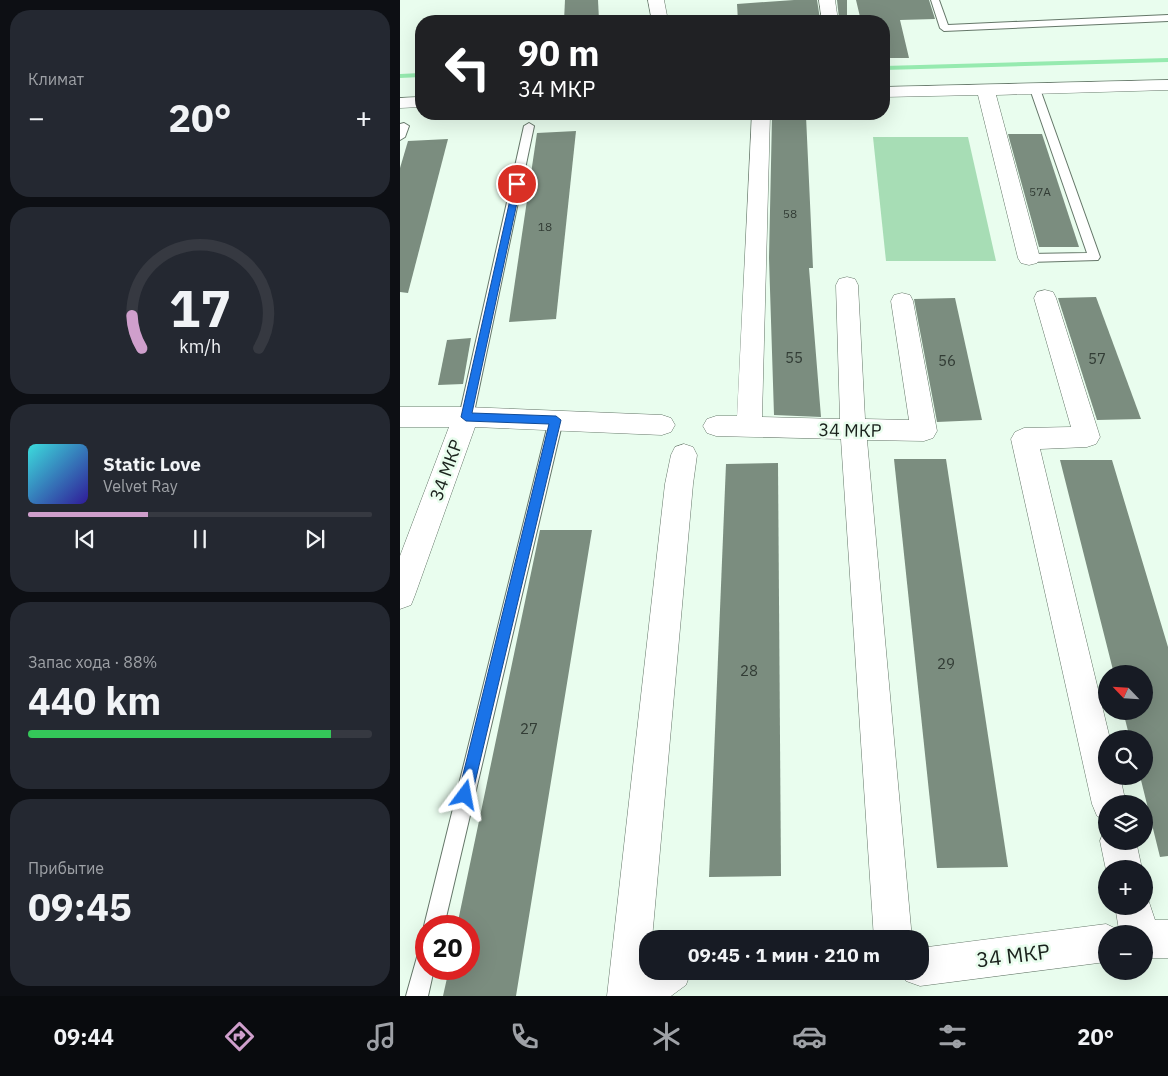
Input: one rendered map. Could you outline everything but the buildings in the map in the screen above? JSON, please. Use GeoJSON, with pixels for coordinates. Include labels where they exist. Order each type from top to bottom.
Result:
{"type":"FeatureCollection","features":[{"type":"Feature","properties":{"kind":"street"},"geometry":{"type":"LineString","coordinates":[[656,0],[659,15]]}},
{"type":"Feature","properties":{"kind":"street"},"geometry":{"type":"LineString","coordinates":[[827,0],[829,15]]}},
{"type":"Feature","properties":{"kind":"street"},"geometry":{"type":"LineString","coordinates":[[890,92],[1168,86]]}},
{"type":"Feature","properties":{"kind":"street"},"geometry":{"type":"LineString","coordinates":[[986,90],[1029,258]]}},
{"type":"Feature","properties":{"kind":"street"},"geometry":{"type":"LineString","coordinates":[[400,103],[415,102]]}},
{"type":"Feature","properties":{"kind":"street"},"geometry":{"type":"LineString","coordinates":[[748,427],[761,120]]}},
{"type":"Feature","properties":{"kind":"street"},"geometry":{"type":"LineString","coordinates":[[847,285],[853,430],[892,930]]}},
{"type":"Feature","properties":{"kind":"street"},"geometry":{"type":"LineString","coordinates":[[1045,298],[1087,437],[1024,439],[1107,795]]}},
{"type":"Feature","properties":{"kind":"street","name":"34 МКР"},"geometry":{"type":"LineString","coordinates":[[716,426],[924,431],[902,302]]}},
{"type":"Feature","properties":{"kind":"street"},"geometry":{"type":"LineString","coordinates":[[400,417],[466,417]]}},
{"type":"Feature","properties":{"kind":"street","name":"34 МКР"},"geometry":{"type":"LineString","coordinates":[[400,595],[466,417],[662,425]]}},
{"type":"Feature","properties":{"kind":"street"},"geometry":{"type":"LineString","coordinates":[[627,996],[679,484],[684,455]]}},
{"type":"Feature","properties":{"kind":"street"},"geometry":{"type":"LineString","coordinates":[[1153,939],[1168,939]]}},
{"type":"Feature","properties":{"kind":"street","name":"34 МКР"},"geometry":{"type":"LineString","coordinates":[[929,966],[1098,944]]}},
{"type":"Feature","properties":{"kind":"street"},"geometry":{"type":"LineString","coordinates":[[640,996],[660,980]]}},
{"type":"Feature","properties":{"kind":"lane"},"geometry":{"type":"LineString","coordinates":[[934,0],[944,28],[1168,18]]}},
{"type":"Feature","properties":{"kind":"lane"},"geometry":{"type":"LineString","coordinates":[[1029,258],[1094,257],[1035,88]]}},
{"type":"Feature","properties":{"kind":"lane"},"geometry":{"type":"LineString","coordinates":[[400,137],[404,126]]}},
{"type":"Feature","properties":{"kind":"lane"},"geometry":{"type":"LineString","coordinates":[[466,417],[529,126]]}},
{"type":"Feature","properties":{"kind":"lane"},"geometry":{"type":"LineString","coordinates":[[437,915],[556,420]]}},
{"type":"Feature","properties":{"kind":"lane"},"geometry":{"type":"LineString","coordinates":[[417,996],[421,980]]}},
{"type":"Feature","properties":{"kind":"green space"},"geometry":{"type":"Polygon","coordinates":[[[873,137],[968,137],[996,261],[886,261],[873,137]]]}},
{"type":"Feature","properties":{"kind":"waterway"},"geometry":{"type":"LineString","coordinates":[[890,68],[1168,60]]}},
{"type":"Feature","properties":{"kind":"waterway"},"geometry":{"type":"LineString","coordinates":[[400,76],[415,75]]}},
{"type":"Feature","properties":{"kind":"route"},"geometry":{"type":"LineString","coordinates":[[465,795],[556,420],[466,417],[517,184]]}}]}
